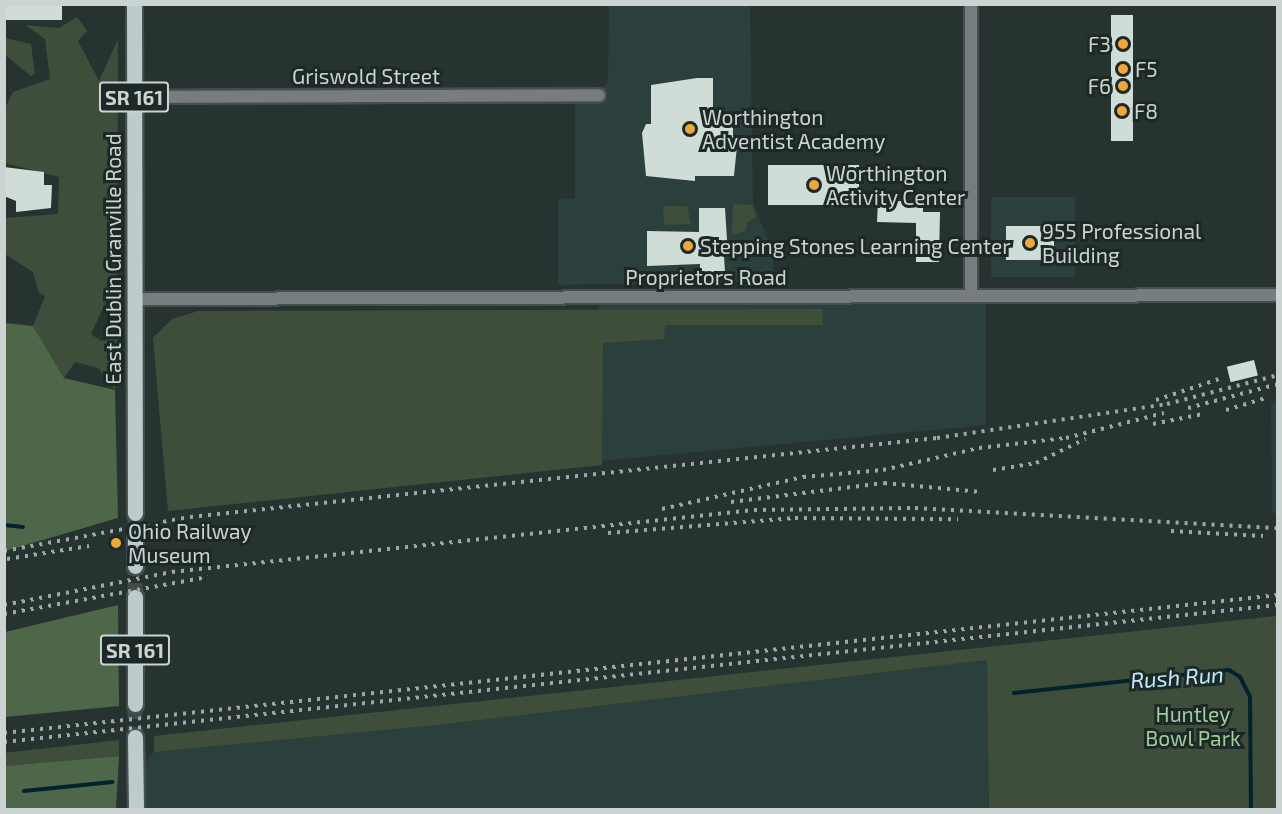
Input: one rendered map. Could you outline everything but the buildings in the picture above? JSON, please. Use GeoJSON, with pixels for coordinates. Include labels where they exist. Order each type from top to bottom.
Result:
{"type":"FeatureCollection","features":[{"type":"Feature","properties":{"kind":"main road","name":"East Dublin Granville Road"},"geometry":{"type":"LineString","coordinates":[[134,4],[135,513]]}},
{"type":"Feature","properties":{"kind":"main road"},"geometry":{"type":"LineString","coordinates":[[135,538],[135,566]]}},
{"type":"Feature","properties":{"kind":"main road","name":"SR 161"},"geometry":{"type":"LineString","coordinates":[[135,597],[135,704]]}},
{"type":"Feature","properties":{"kind":"main road"},"geometry":{"type":"LineString","coordinates":[[135,737],[136,810]]}},
{"type":"Feature","properties":{"kind":"street"},"geometry":{"type":"LineString","coordinates":[[971,4],[971,295]]}},
{"type":"Feature","properties":{"kind":"street","name":"Griswold Street"},"geometry":{"type":"LineString","coordinates":[[134,97],[599,95]]}},
{"type":"Feature","properties":{"kind":"street","name":"Proprietors Road"},"geometry":{"type":"LineString","coordinates":[[135,300],[1278,295]]}},
{"type":"Feature","properties":{"kind":"shaded area"},"geometry":{"type":"Polygon","coordinates":[[[609,5],[750,5],[753,204],[773,251],[773,281],[558,285],[558,199],[575,198],[575,95],[599,95],[608,79],[609,5]]]}},
{"type":"Feature","properties":{"kind":"shaded area","name":"955 Professional Building"},"geometry":{"type":"Polygon","coordinates":[[[991,197],[1075,197],[1075,277],[991,277],[991,197]]]}},
{"type":"Feature","properties":{"kind":"shaded area"},"geometry":{"type":"Polygon","coordinates":[[[986,295],[986,425],[600,461],[598,297],[986,295]]]}},
{"type":"Feature","properties":{"kind":"shaded area"},"geometry":{"type":"Polygon","coordinates":[[[1277,401],[1277,513],[1272,513],[1271,404],[1277,401]]]}},
{"type":"Feature","properties":{"kind":"shaded area"},"geometry":{"type":"Polygon","coordinates":[[[988,660],[989,809],[133,810],[148,758],[154,752],[438,725],[988,660]]]}},
{"type":"Feature","properties":{"kind":"green space"},"geometry":{"type":"Polygon","coordinates":[[[77,17],[87,31],[78,41],[99,81],[118,39],[117,278],[91,334],[101,341],[118,334],[115,390],[98,368],[75,362],[64,378],[33,326],[45,296],[39,293],[33,272],[5,254],[5,218],[58,214],[59,177],[5,163],[5,108],[13,92],[50,79],[45,39],[25,25],[59,28],[77,17]]]}},
{"type":"Feature","properties":{"kind":"green space"},"geometry":{"type":"Polygon","coordinates":[[[5,38],[31,44],[35,74],[31,76],[5,55],[5,38]]]}},
{"type":"Feature","properties":{"kind":"green space"},"geometry":{"type":"Polygon","coordinates":[[[733,204],[752,205],[757,217],[747,222],[746,231],[732,235],[733,204]]]}},
{"type":"Feature","properties":{"kind":"green space"},"geometry":{"type":"Polygon","coordinates":[[[663,206],[687,206],[691,224],[664,225],[663,206]]]}},
{"type":"Feature","properties":{"kind":"green space"},"geometry":{"type":"Polygon","coordinates":[[[822,309],[823,325],[665,325],[664,339],[603,343],[602,465],[168,511],[153,338],[172,319],[198,311],[822,309]]]}},
{"type":"Feature","properties":{"kind":"green space"},"geometry":{"type":"Polygon","coordinates":[[[5,323],[33,326],[64,378],[115,390],[118,518],[5,551],[5,323]]]}},
{"type":"Feature","properties":{"kind":"green space"},"geometry":{"type":"Polygon","coordinates":[[[118,605],[119,706],[5,717],[5,632],[118,605]]]}},
{"type":"Feature","properties":{"kind":"green space","name":"Huntley Bowl Park"},"geometry":{"type":"Polygon","coordinates":[[[1277,616],[1277,809],[989,809],[987,660],[438,725],[154,752],[154,736],[1277,616]]]}},
{"type":"Feature","properties":{"kind":"green space"},"geometry":{"type":"Polygon","coordinates":[[[119,740],[119,756],[5,766],[4,753],[119,740]]]}},
{"type":"Feature","properties":{"kind":"green space"},"geometry":{"type":"Polygon","coordinates":[[[119,756],[116,809],[5,809],[5,766],[119,756]]]}},
{"type":"Feature","properties":{"kind":"waterway","name":"Rush Run"},"geometry":{"type":"LineString","coordinates":[[4,525],[23,527]]}},
{"type":"Feature","properties":{"kind":"waterway","name":"Rush Run"},"geometry":{"type":"LineString","coordinates":[[1014,693],[1229,670],[1240,677],[1250,697],[1251,810]]}},
{"type":"Feature","properties":{"kind":"waterway","name":"Rush Run"},"geometry":{"type":"LineString","coordinates":[[24,791],[113,782]]}},
{"type":"Feature","properties":{"kind":"tunnel"},"geometry":{"type":"LineString","coordinates":[[135,513],[135,538]]}},
{"type":"Feature","properties":{"kind":"tunnel"},"geometry":{"type":"LineString","coordinates":[[135,566],[135,597]]}},
{"type":"Feature","properties":{"kind":"tunnel"},"geometry":{"type":"LineString","coordinates":[[135,704],[135,737]]}},
{"type":"Feature","properties":{"kind":"railway"},"geometry":{"type":"LineString","coordinates":[[4,551],[190,517],[937,438],[1167,404],[1278,375]]}},
{"type":"Feature","properties":{"kind":"railway"},"geometry":{"type":"LineString","coordinates":[[1156,400],[1219,379]]}},
{"type":"Feature","properties":{"kind":"railway"},"geometry":{"type":"LineString","coordinates":[[1188,408],[1278,384]]}},
{"type":"Feature","properties":{"kind":"railway"},"geometry":{"type":"LineString","coordinates":[[1226,410],[1266,398]]}},
{"type":"Feature","properties":{"kind":"railway"},"geometry":{"type":"LineString","coordinates":[[662,509],[803,477],[883,470],[979,448],[1066,438],[1164,413]]}},
{"type":"Feature","properties":{"kind":"railway"},"geometry":{"type":"LineString","coordinates":[[1153,424],[1203,414]]}},
{"type":"Feature","properties":{"kind":"railway"},"geometry":{"type":"LineString","coordinates":[[993,470],[1036,463],[1085,439]]}},
{"type":"Feature","properties":{"kind":"railway"},"geometry":{"type":"LineString","coordinates":[[731,502],[884,483],[981,492]]}},
{"type":"Feature","properties":{"kind":"railway"},"geometry":{"type":"LineString","coordinates":[[4,605],[172,572],[754,510],[915,508],[1278,528]]}},
{"type":"Feature","properties":{"kind":"railway"},"geometry":{"type":"LineString","coordinates":[[608,533],[795,518],[958,519]]}},
{"type":"Feature","properties":{"kind":"railway"},"geometry":{"type":"LineString","coordinates":[[1171,531],[1263,536]]}},
{"type":"Feature","properties":{"kind":"railway"},"geometry":{"type":"LineString","coordinates":[[7,559],[89,546]]}},
{"type":"Feature","properties":{"kind":"railway"},"geometry":{"type":"LineString","coordinates":[[4,614],[208,577]]}},
{"type":"Feature","properties":{"kind":"railway"},"geometry":{"type":"LineString","coordinates":[[4,733],[1278,595]]}},
{"type":"Feature","properties":{"kind":"railway"},"geometry":{"type":"LineString","coordinates":[[4,742],[1278,605]]}},
{"type":"Feature","properties":{"kind":"place","name":"F3"},"geometry":{"type":"Point","coordinates":[1123,44]}},
{"type":"Feature","properties":{"kind":"place","name":"F5"},"geometry":{"type":"Point","coordinates":[1123,69]}},
{"type":"Feature","properties":{"kind":"place","name":"F6"},"geometry":{"type":"Point","coordinates":[1123,86]}},
{"type":"Feature","properties":{"kind":"place","name":"F8"},"geometry":{"type":"Point","coordinates":[1122,111]}},
{"type":"Feature","properties":{"kind":"place","name":"Worthington Adventist Academy"},"geometry":{"type":"Point","coordinates":[690,129]}},
{"type":"Feature","properties":{"kind":"place","name":"Worthington Activity Center"},"geometry":{"type":"Point","coordinates":[814,185]}},
{"type":"Feature","properties":{"kind":"place","name":"955 Professional Building"},"geometry":{"type":"Point","coordinates":[1030,243]}},
{"type":"Feature","properties":{"kind":"place","name":"Stepping Stones Learning Center"},"geometry":{"type":"Point","coordinates":[688,246]}},
{"type":"Feature","properties":{"kind":"place","name":"Ohio Railway Museum"},"geometry":{"type":"Point","coordinates":[116,543]}}]}
